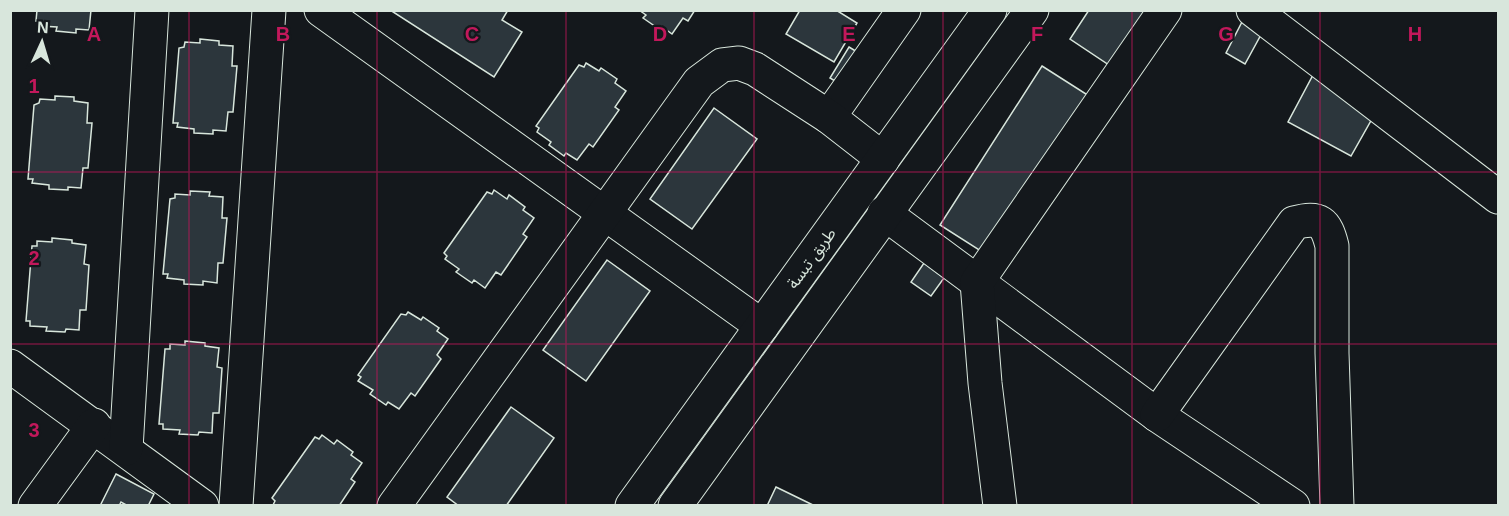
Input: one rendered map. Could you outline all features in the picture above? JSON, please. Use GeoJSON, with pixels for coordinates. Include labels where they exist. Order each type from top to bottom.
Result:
{"type":"FeatureCollection","features":[{"type":"Feature","properties":{"kind":"street"},"geometry":{"type":"LineString","coordinates":[[126,448],[152,10]]}},
{"type":"Feature","properties":{"kind":"street"},"geometry":{"type":"LineString","coordinates":[[236,506],[269,10]]}},
{"type":"Feature","properties":{"kind":"street"},"geometry":{"type":"LineString","coordinates":[[321,10],[762,326]]}},
{"type":"Feature","properties":{"kind":"street"},"geometry":{"type":"LineString","coordinates":[[829,117],[904,10]]}},
{"type":"Feature","properties":{"kind":"street","name":"طريق تبسة"},"geometry":{"type":"LineString","coordinates":[[632,506],[990,10]]}},
{"type":"Feature","properties":{"kind":"street","name":"طريق تبسة"},"geometry":{"type":"LineString","coordinates":[[675,506],[1032,10]]}},
{"type":"Feature","properties":{"kind":"street"},"geometry":{"type":"LineString","coordinates":[[1000,506],[985,383],[977,282],[1165,10]]}},
{"type":"Feature","properties":{"kind":"street"},"geometry":{"type":"LineString","coordinates":[[1253,10],[1498,194]]}},
{"type":"Feature","properties":{"kind":"street"},"geometry":{"type":"LineString","coordinates":[[394,506],[699,82],[722,65],[739,63],[755,69],[829,117],[883,159]]}},
{"type":"Feature","properties":{"kind":"street"},"geometry":{"type":"LineString","coordinates":[[884,213],[1157,415],[1293,506]]}},
{"type":"Feature","properties":{"kind":"street"},"geometry":{"type":"LineString","coordinates":[[1157,415],[1294,223],[1309,219],[1321,223],[1328,230],[1332,246],[1332,353],[1337,506]]}},
{"type":"Feature","properties":{"kind":"street"},"geometry":{"type":"LineString","coordinates":[[10,366],[126,448],[202,506]]}},
{"type":"Feature","properties":{"kind":"street"},"geometry":{"type":"LineString","coordinates":[[35,506],[94,425]]}},
{"type":"Feature","properties":{"kind":"building"},"geometry":{"type":"Polygon","coordinates":[[[37,10],[91,10],[89,30],[76,29],[76,33],[56,31],[57,27],[40,26],[40,21],[36,21],[37,10]]]}},
{"type":"Feature","properties":{"kind":"building"},"geometry":{"type":"Polygon","coordinates":[[[390,10],[508,10],[502,20],[522,32],[494,77],[390,10]]]}},
{"type":"Feature","properties":{"kind":"building"},"geometry":{"type":"Polygon","coordinates":[[[639,10],[695,10],[688,21],[683,18],[672,34],[661,26],[659,29],[643,18],[646,15],[639,10]]]}},
{"type":"Feature","properties":{"kind":"building"},"geometry":{"type":"Polygon","coordinates":[[[800,10],[836,10],[857,23],[834,62],[786,34],[800,10]]]}},
{"type":"Feature","properties":{"kind":"building"},"geometry":{"type":"Polygon","coordinates":[[[1089,10],[1168,10],[1124,75],[1070,39],[1089,10]]]}},
{"type":"Feature","properties":{"kind":"building"},"geometry":{"type":"Polygon","coordinates":[[[1243,20],[1263,31],[1245,64],[1226,53],[1243,20]]]}},
{"type":"Feature","properties":{"kind":"building"},"geometry":{"type":"Polygon","coordinates":[[[200,39],[219,41],[219,45],[233,46],[232,66],[237,66],[233,112],[228,112],[226,131],[213,130],[213,134],[194,133],[194,129],[177,127],[178,123],[173,123],[179,48],[184,47],[185,42],[200,43],[200,39]]]}},
{"type":"Feature","properties":{"kind":"building"},"geometry":{"type":"Polygon","coordinates":[[[849,47],[867,58],[848,89],[830,78],[849,47]]]}},
{"type":"Feature","properties":{"kind":"building"},"geometry":{"type":"Polygon","coordinates":[[[586,63],[599,71],[601,68],[617,79],[615,83],[626,91],[615,107],[619,110],[593,147],[589,144],[577,160],[566,153],[564,156],[549,145],[551,142],[537,132],[539,128],[536,126],[579,65],[584,67],[586,63]]]}},
{"type":"Feature","properties":{"kind":"building"},"geometry":{"type":"Polygon","coordinates":[[[1042,66],[1097,101],[995,260],[940,225],[1042,66]]]}},
{"type":"Feature","properties":{"kind":"building"},"geometry":{"type":"Polygon","coordinates":[[[1313,75],[1377,110],[1351,156],[1288,122],[1313,75]]]}},
{"type":"Feature","properties":{"kind":"building"},"geometry":{"type":"Polygon","coordinates":[[[55,96],[74,97],[74,101],[88,103],[87,123],[92,123],[88,168],[83,168],[81,188],[49,189],[49,185],[32,183],[33,179],[28,179],[34,105],[39,103],[40,99],[55,100],[55,96]]]}},
{"type":"Feature","properties":{"kind":"building"},"geometry":{"type":"Polygon","coordinates":[[[714,108],[757,139],[692,229],[650,199],[714,108]]]}},
{"type":"Feature","properties":{"kind":"building"},"geometry":{"type":"Polygon","coordinates":[[[494,190],[507,199],[509,195],[525,207],[523,210],[534,218],[523,234],[527,237],[501,275],[496,272],[485,288],[474,280],[472,283],[456,272],[459,269],[445,259],[447,256],[444,253],[487,192],[492,194],[494,190]]]}},
{"type":"Feature","properties":{"kind":"building"},"geometry":{"type":"Polygon","coordinates":[[[190,191],[210,192],[209,196],[223,197],[222,218],[227,218],[223,263],[218,263],[217,283],[203,281],[203,285],[184,284],[184,280],[167,278],[168,274],[163,274],[170,199],[175,198],[175,194],[190,195],[190,191]]]}},
{"type":"Feature","properties":{"kind":"building"},"geometry":{"type":"Polygon","coordinates":[[[52,238],[72,240],[72,243],[86,245],[84,264],[89,265],[86,310],[80,310],[79,330],[46,331],[47,327],[30,326],[30,321],[26,321],[32,246],[37,246],[37,241],[52,242],[52,238]]]}},
{"type":"Feature","properties":{"kind":"building"},"geometry":{"type":"Polygon","coordinates":[[[607,260],[650,291],[586,381],[543,350],[607,260]]]}},
{"type":"Feature","properties":{"kind":"building"},"geometry":{"type":"Polygon","coordinates":[[[924,263],[944,278],[931,296],[911,282],[924,263]]]}},
{"type":"Feature","properties":{"kind":"building"},"geometry":{"type":"Polygon","coordinates":[[[408,312],[421,320],[423,317],[439,328],[437,331],[448,339],[437,355],[441,359],[415,396],[411,393],[399,409],[388,402],[386,405],[370,394],[373,390],[358,381],[361,377],[358,375],[401,314],[406,315],[408,312]]]}},
{"type":"Feature","properties":{"kind":"building"},"geometry":{"type":"Polygon","coordinates":[[[185,341],[205,343],[205,346],[219,348],[217,367],[222,368],[219,413],[213,413],[212,433],[179,434],[180,430],[163,429],[163,424],[159,424],[165,349],[170,349],[170,344],[185,345],[185,341]]]}},
{"type":"Feature","properties":{"kind":"building"},"geometry":{"type":"Polygon","coordinates":[[[511,407],[554,438],[506,506],[459,506],[447,497],[511,407]]]}},
{"type":"Feature","properties":{"kind":"building"},"geometry":{"type":"Polygon","coordinates":[[[322,435],[334,444],[337,440],[353,452],[351,455],[362,463],[351,479],[355,482],[339,506],[273,505],[275,501],[272,498],[315,437],[319,439],[322,435]]]}},
{"type":"Feature","properties":{"kind":"building"},"geometry":{"type":"Polygon","coordinates":[[[116,474],[154,494],[148,506],[128,506],[121,502],[119,506],[100,506],[116,474]]]}},
{"type":"Feature","properties":{"kind":"building"},"geometry":{"type":"Polygon","coordinates":[[[776,487],[815,506],[767,506],[776,487]]]}}]}
